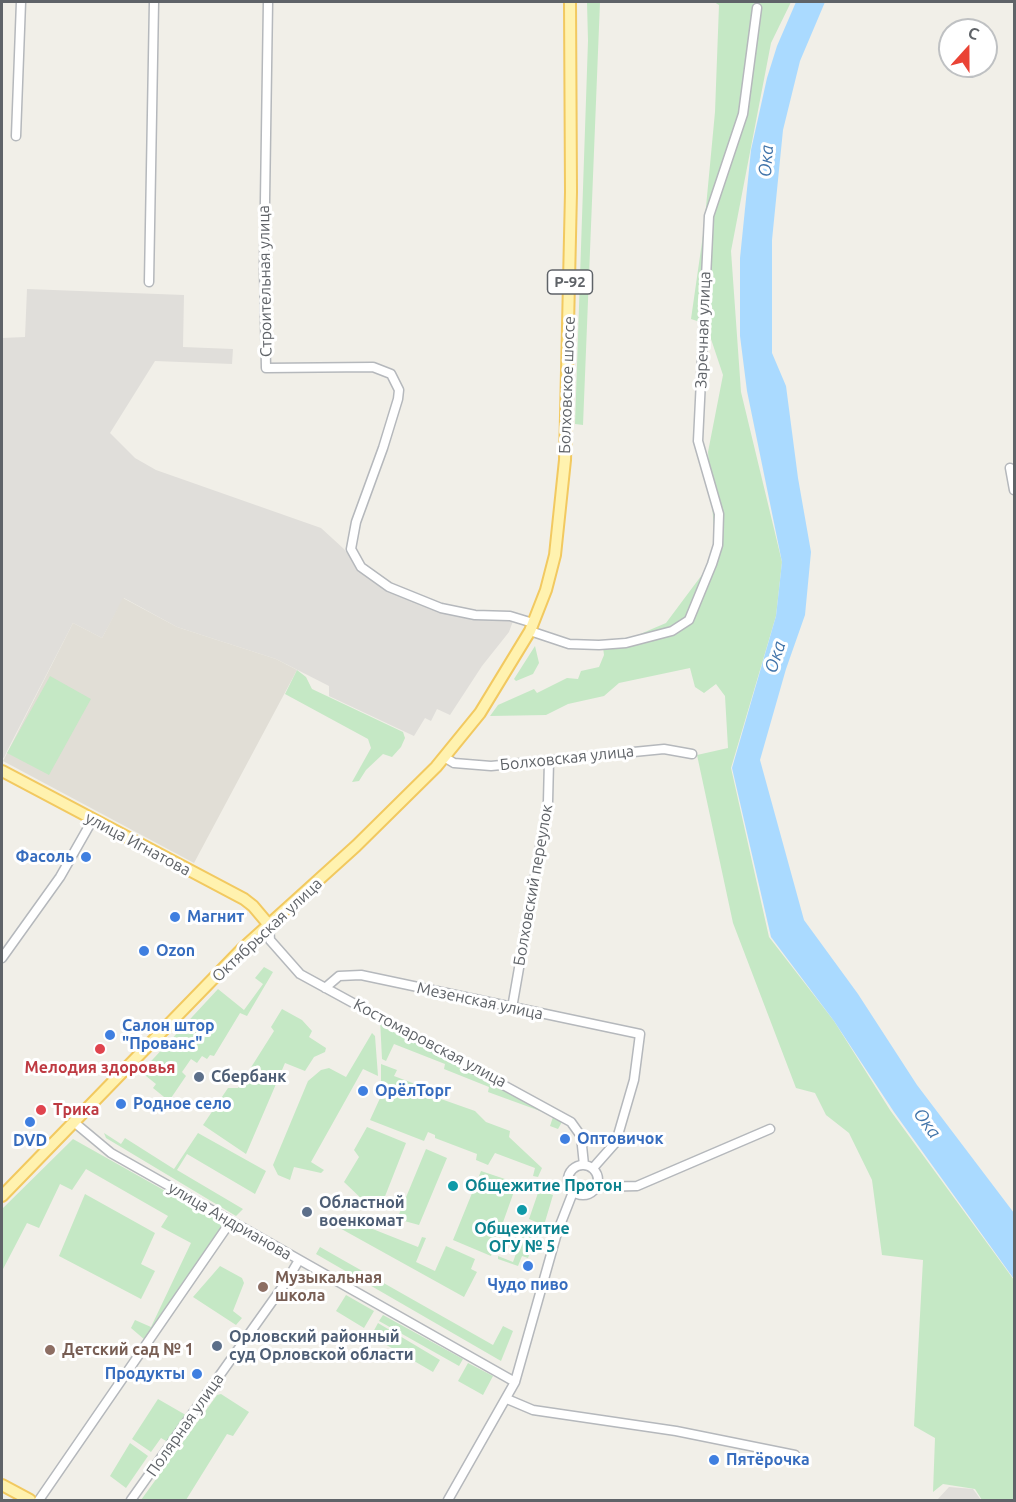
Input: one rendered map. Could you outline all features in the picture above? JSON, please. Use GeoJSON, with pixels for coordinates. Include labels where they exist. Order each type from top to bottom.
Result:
{"type":"FeatureCollection","features":[{"type":"Feature","properties":{"kind":"main road","name":"Болховское шоссе"},"geometry":{"type":"LineString","coordinates":[[519,653],[532,627],[555,555],[565,460],[571,238],[570,2]]}},
{"type":"Feature","properties":{"kind":"main road","name":"Октябрьская улица"},"geometry":{"type":"LineString","coordinates":[[2,1196],[268,925],[356,846],[444,757],[480,713],[519,653]]}},
{"type":"Feature","properties":{"kind":"main road","name":"улица Игнатова"},"geometry":{"type":"LineString","coordinates":[[2,771],[244,899],[254,906],[268,925]]}},
{"type":"Feature","properties":{"kind":"main road"},"geometry":{"type":"LineString","coordinates":[[2,1485],[30,1500]]}},
{"type":"Feature","properties":{"kind":"street"},"geometry":{"type":"LineString","coordinates":[[16,136],[21,2]]}},
{"type":"Feature","properties":{"kind":"street"},"geometry":{"type":"LineString","coordinates":[[149,282],[154,2]]}},
{"type":"Feature","properties":{"kind":"street","name":"Строительная улица"},"geometry":{"type":"LineString","coordinates":[[268,2],[264,254],[266,368],[373,368],[391,374],[399,390],[398,399],[356,522],[351,549],[361,567],[389,587],[441,608],[475,615],[510,616],[532,627]]}},
{"type":"Feature","properties":{"kind":"street","name":"Заречная улица"},"geometry":{"type":"LineString","coordinates":[[532,627],[569,644],[599,645],[626,643],[678,628],[689,620],[718,545],[719,514],[698,441],[709,216],[743,114],[757,8]]}},
{"type":"Feature","properties":{"kind":"street"},"geometry":{"type":"LineString","coordinates":[[1010,468],[1014,490]]}},
{"type":"Feature","properties":{"kind":"street","name":"Болховская улица"},"geometry":{"type":"LineString","coordinates":[[444,757],[454,763],[491,766],[664,749],[692,754]]}},
{"type":"Feature","properties":{"kind":"street","name":"Болховский переулок"},"geometry":{"type":"LineString","coordinates":[[512,1008],[548,802],[549,761]]}},
{"type":"Feature","properties":{"kind":"street"},"geometry":{"type":"LineString","coordinates":[[2,958],[60,877],[93,819]]}},
{"type":"Feature","properties":{"kind":"street","name":"Костомаровская улица"},"geometry":{"type":"LineString","coordinates":[[268,925],[270,939],[300,974],[564,1116],[582,1136],[588,1167]]}},
{"type":"Feature","properties":{"kind":"street","name":"Мезенская улица"},"geometry":{"type":"LineString","coordinates":[[325,988],[339,976],[361,975],[640,1034],[634,1080],[616,1142],[588,1167]]}},
{"type":"Feature","properties":{"kind":"street","name":"улица Андрианова"},"geometry":{"type":"LineString","coordinates":[[75,1123],[111,1154],[515,1382]]}},
{"type":"Feature","properties":{"kind":"street"},"geometry":{"type":"LineString","coordinates":[[596,1187],[598,1177],[588,1167],[576,1166],[569,1172],[568,1183],[573,1192],[586,1195],[596,1187],[637,1186],[770,1129]]}},
{"type":"Feature","properties":{"kind":"street"},"geometry":{"type":"LineString","coordinates":[[448,1500],[515,1382],[557,1233],[573,1192]]}},
{"type":"Feature","properties":{"kind":"street"},"geometry":{"type":"LineString","coordinates":[[39,1500],[231,1221]]}},
{"type":"Feature","properties":{"kind":"street","name":"Полярная улица"},"geometry":{"type":"LineString","coordinates":[[131,1500],[286,1282],[299,1260]]}},
{"type":"Feature","properties":{"kind":"street"},"geometry":{"type":"LineString","coordinates":[[507,1399],[533,1410],[676,1431],[795,1455]]}},
{"type":"Feature","properties":{"kind":"shaded area"},"geometry":{"type":"Polygon","coordinates":[[[27,289],[184,295],[183,347],[233,349],[232,364],[155,361],[110,433],[135,458],[156,470],[321,528],[344,549],[365,576],[378,585],[438,611],[513,621],[509,632],[482,666],[450,715],[437,709],[431,721],[425,718],[414,736],[329,696],[329,686],[276,659],[177,627],[124,598],[102,638],[73,623],[4,758],[2,757],[2,338],[25,337],[27,289]]]}},
{"type":"Feature","properties":{"kind":"shaded area"},"geometry":{"type":"Polygon","coordinates":[[[123,598],[177,627],[276,659],[297,670],[194,863],[3,761],[73,623],[102,638],[123,598]]]}},
{"type":"Feature","properties":{"kind":"shaded area"},"geometry":{"type":"Polygon","coordinates":[[[949,1487],[973,1489],[981,1500],[937,1500],[949,1487]]]}},
{"type":"Feature","properties":{"kind":"green space"},"geometry":{"type":"Polygon","coordinates":[[[587,2],[600,2],[583,425],[575,424],[588,41],[587,2]]]}},
{"type":"Feature","properties":{"kind":"green space"},"geometry":{"type":"Polygon","coordinates":[[[714,2],[791,2],[771,43],[731,251],[741,392],[782,562],[776,616],[731,768],[769,937],[834,1021],[890,1110],[1014,1280],[1014,1500],[982,1500],[975,1489],[943,1484],[933,1492],[935,1438],[914,1426],[923,1260],[882,1255],[872,1180],[849,1133],[826,1115],[815,1093],[796,1088],[733,923],[697,755],[728,748],[725,696],[716,684],[704,693],[695,687],[690,668],[619,683],[604,696],[568,704],[546,715],[490,716],[498,705],[534,689],[537,693],[567,678],[578,679],[581,671],[599,667],[604,655],[603,647],[612,646],[666,623],[716,556],[708,452],[723,375],[706,324],[691,319],[704,228],[715,112],[719,5],[714,2]]]}},
{"type":"Feature","properties":{"kind":"green space"},"geometry":{"type":"Polygon","coordinates":[[[535,646],[539,663],[533,674],[516,681],[514,679],[535,646]]]}},
{"type":"Feature","properties":{"kind":"green space"},"geometry":{"type":"Polygon","coordinates":[[[297,670],[306,677],[312,689],[403,732],[405,738],[401,747],[392,757],[383,754],[366,770],[359,781],[352,782],[371,748],[368,739],[285,694],[297,670]]]}},
{"type":"Feature","properties":{"kind":"green space"},"geometry":{"type":"Polygon","coordinates":[[[50,676],[91,699],[49,775],[7,753],[50,676]]]}},
{"type":"Feature","properties":{"kind":"green space"},"geometry":{"type":"Polygon","coordinates":[[[264,967],[273,972],[247,1016],[240,1013],[214,1056],[210,1055],[207,1059],[202,1056],[197,1063],[191,1059],[182,1072],[186,1076],[169,1101],[153,1088],[156,1084],[141,1072],[218,989],[244,1010],[263,984],[255,978],[264,967]]]}},
{"type":"Feature","properties":{"kind":"green space"},"geometry":{"type":"Polygon","coordinates":[[[282,1009],[302,1020],[312,1031],[309,1037],[326,1048],[325,1052],[314,1057],[305,1071],[285,1063],[246,1154],[203,1125],[228,1088],[238,1088],[274,1031],[271,1027],[282,1009]]]}},
{"type":"Feature","properties":{"kind":"green space"},"geometry":{"type":"Polygon","coordinates":[[[380,1019],[563,1120],[558,1129],[550,1126],[553,1117],[551,1115],[488,1092],[489,1087],[444,1069],[445,1064],[394,1044],[386,1061],[382,1059],[380,1019]]]}},
{"type":"Feature","properties":{"kind":"green space"},"geometry":{"type":"Polygon","coordinates":[[[372,1033],[375,1036],[378,1076],[363,1069],[311,1162],[324,1170],[321,1173],[294,1167],[290,1180],[278,1175],[273,1165],[308,1081],[321,1070],[329,1068],[346,1077],[372,1033]]]}},
{"type":"Feature","properties":{"kind":"green space"},"geometry":{"type":"Polygon","coordinates":[[[381,1064],[397,1070],[394,1076],[423,1087],[425,1081],[441,1099],[475,1111],[486,1122],[510,1131],[509,1137],[542,1168],[538,1177],[533,1176],[535,1168],[495,1153],[488,1165],[476,1160],[477,1154],[435,1138],[435,1135],[428,1132],[424,1141],[370,1120],[381,1096],[381,1064]]]}},
{"type":"Feature","properties":{"kind":"green space"},"geometry":{"type":"Polygon","coordinates":[[[367,1127],[406,1143],[380,1209],[367,1204],[344,1182],[359,1157],[354,1150],[367,1127]]]}},
{"type":"Feature","properties":{"kind":"green space"},"geometry":{"type":"Polygon","coordinates":[[[104,1133],[121,1144],[125,1138],[174,1169],[198,1133],[266,1171],[255,1194],[187,1154],[177,1170],[243,1209],[236,1216],[106,1138],[104,1133]]]}},
{"type":"Feature","properties":{"kind":"green space"},"geometry":{"type":"Polygon","coordinates":[[[73,1139],[224,1224],[145,1340],[131,1328],[135,1320],[151,1327],[191,1243],[161,1227],[168,1216],[86,1169],[72,1190],[60,1184],[39,1228],[27,1223],[2,1271],[2,1209],[73,1139]]]}},
{"type":"Feature","properties":{"kind":"green space"},"geometry":{"type":"Polygon","coordinates":[[[426,1149],[447,1158],[419,1225],[397,1219],[426,1149]]]}},
{"type":"Feature","properties":{"kind":"green space"},"geometry":{"type":"Polygon","coordinates":[[[481,1171],[517,1183],[491,1256],[453,1240],[481,1171]]]}},
{"type":"Feature","properties":{"kind":"green space"},"geometry":{"type":"Polygon","coordinates":[[[539,1190],[553,1195],[542,1232],[534,1229],[536,1222],[529,1219],[539,1190]]]}},
{"type":"Feature","properties":{"kind":"green space"},"geometry":{"type":"Polygon","coordinates":[[[85,1194],[155,1233],[141,1264],[155,1271],[141,1299],[59,1256],[85,1194]]]}},
{"type":"Feature","properties":{"kind":"green space"},"geometry":{"type":"Polygon","coordinates":[[[340,1216],[418,1247],[422,1237],[426,1238],[416,1262],[435,1271],[446,1246],[475,1259],[471,1269],[477,1272],[464,1297],[336,1226],[340,1216]]]}},
{"type":"Feature","properties":{"kind":"green space"},"geometry":{"type":"Polygon","coordinates":[[[524,1231],[540,1236],[537,1248],[532,1247],[528,1258],[522,1256],[518,1266],[498,1259],[498,1256],[513,1262],[524,1231]]]}},
{"type":"Feature","properties":{"kind":"green space"},"geometry":{"type":"Polygon","coordinates":[[[320,1247],[493,1345],[503,1326],[513,1331],[501,1361],[316,1254],[320,1247]]]}},
{"type":"Feature","properties":{"kind":"green space"},"geometry":{"type":"Polygon","coordinates":[[[220,1266],[242,1278],[244,1283],[233,1311],[242,1318],[236,1325],[193,1297],[220,1266]]]}},
{"type":"Feature","properties":{"kind":"green space"},"geometry":{"type":"Polygon","coordinates":[[[346,1295],[374,1311],[364,1328],[336,1311],[346,1295]]]}},
{"type":"Feature","properties":{"kind":"green space"},"geometry":{"type":"Polygon","coordinates":[[[383,1315],[463,1359],[459,1366],[379,1321],[383,1315]]]}},
{"type":"Feature","properties":{"kind":"green space"},"geometry":{"type":"Polygon","coordinates":[[[378,1323],[440,1360],[433,1372],[371,1336],[378,1323]]]}},
{"type":"Feature","properties":{"kind":"green space"},"geometry":{"type":"Polygon","coordinates":[[[468,1363],[493,1376],[483,1395],[458,1381],[468,1363]]]}},
{"type":"Feature","properties":{"kind":"green space"},"geometry":{"type":"Polygon","coordinates":[[[221,1394],[249,1412],[233,1436],[227,1434],[186,1500],[141,1500],[217,1395],[221,1394]]]}},
{"type":"Feature","properties":{"kind":"green space"},"geometry":{"type":"Polygon","coordinates":[[[158,1399],[191,1418],[173,1445],[161,1438],[151,1452],[132,1439],[158,1399]]]}},
{"type":"Feature","properties":{"kind":"green space"},"geometry":{"type":"Polygon","coordinates":[[[130,1443],[148,1456],[126,1488],[110,1476],[130,1443]]]}},
{"type":"Feature","properties":{"kind":"water","name":"Ока"},"geometry":{"type":"Polygon","coordinates":[[[796,2],[825,2],[800,61],[783,130],[772,240],[772,353],[786,386],[798,478],[811,552],[805,615],[786,669],[760,760],[804,920],[858,994],[917,1085],[1014,1213],[1014,1279],[894,1112],[834,1021],[771,937],[732,768],[776,616],[782,562],[747,391],[740,336],[740,258],[751,150],[767,78],[777,46],[796,2]]]}},
{"type":"Feature","properties":{"kind":"place","name":"Фасоль"},"geometry":{"type":"Point","coordinates":[86,857]}},
{"type":"Feature","properties":{"kind":"place","name":"Магнит"},"geometry":{"type":"Point","coordinates":[175,917]}},
{"type":"Feature","properties":{"kind":"place","name":"Ozon"},"geometry":{"type":"Point","coordinates":[144,951]}},
{"type":"Feature","properties":{"kind":"place","name":"Салон штор \"Прованс\""},"geometry":{"type":"Point","coordinates":[110,1035]}},
{"type":"Feature","properties":{"kind":"place","name":"Мелодия здоровья"},"geometry":{"type":"Point","coordinates":[100,1049]}},
{"type":"Feature","properties":{"kind":"place","name":"Сбербанк"},"geometry":{"type":"Point","coordinates":[199,1077]}},
{"type":"Feature","properties":{"kind":"place","name":"ОрёлТорг"},"geometry":{"type":"Point","coordinates":[363,1091]}},
{"type":"Feature","properties":{"kind":"place","name":"Родное село"},"geometry":{"type":"Point","coordinates":[121,1104]}},
{"type":"Feature","properties":{"kind":"place","name":"Трика"},"geometry":{"type":"Point","coordinates":[41,1110]}},
{"type":"Feature","properties":{"kind":"place","name":"DVD"},"geometry":{"type":"Point","coordinates":[30,1122]}},
{"type":"Feature","properties":{"kind":"place","name":"Оптовичок"},"geometry":{"type":"Point","coordinates":[565,1139]}},
{"type":"Feature","properties":{"kind":"place","name":"Общежитие Протон"},"geometry":{"type":"Point","coordinates":[453,1186]}},
{"type":"Feature","properties":{"kind":"place","name":"Общежитие ОГУ № 5"},"geometry":{"type":"Point","coordinates":[522,1210]}},
{"type":"Feature","properties":{"kind":"place","name":"Областной военкомат"},"geometry":{"type":"Point","coordinates":[307,1212]}},
{"type":"Feature","properties":{"kind":"place","name":"Чудо пиво"},"geometry":{"type":"Point","coordinates":[528,1266]}},
{"type":"Feature","properties":{"kind":"place","name":"Музыкальная школа"},"geometry":{"type":"Point","coordinates":[263,1287]}},
{"type":"Feature","properties":{"kind":"place","name":"Орловский районный суд Орловской области"},"geometry":{"type":"Point","coordinates":[217,1346]}},
{"type":"Feature","properties":{"kind":"place","name":"Детский сад № 1"},"geometry":{"type":"Point","coordinates":[50,1350]}},
{"type":"Feature","properties":{"kind":"place","name":"Продукты"},"geometry":{"type":"Point","coordinates":[197,1374]}},
{"type":"Feature","properties":{"kind":"place","name":"Пятёрочка"},"geometry":{"type":"Point","coordinates":[714,1460]}}]}
